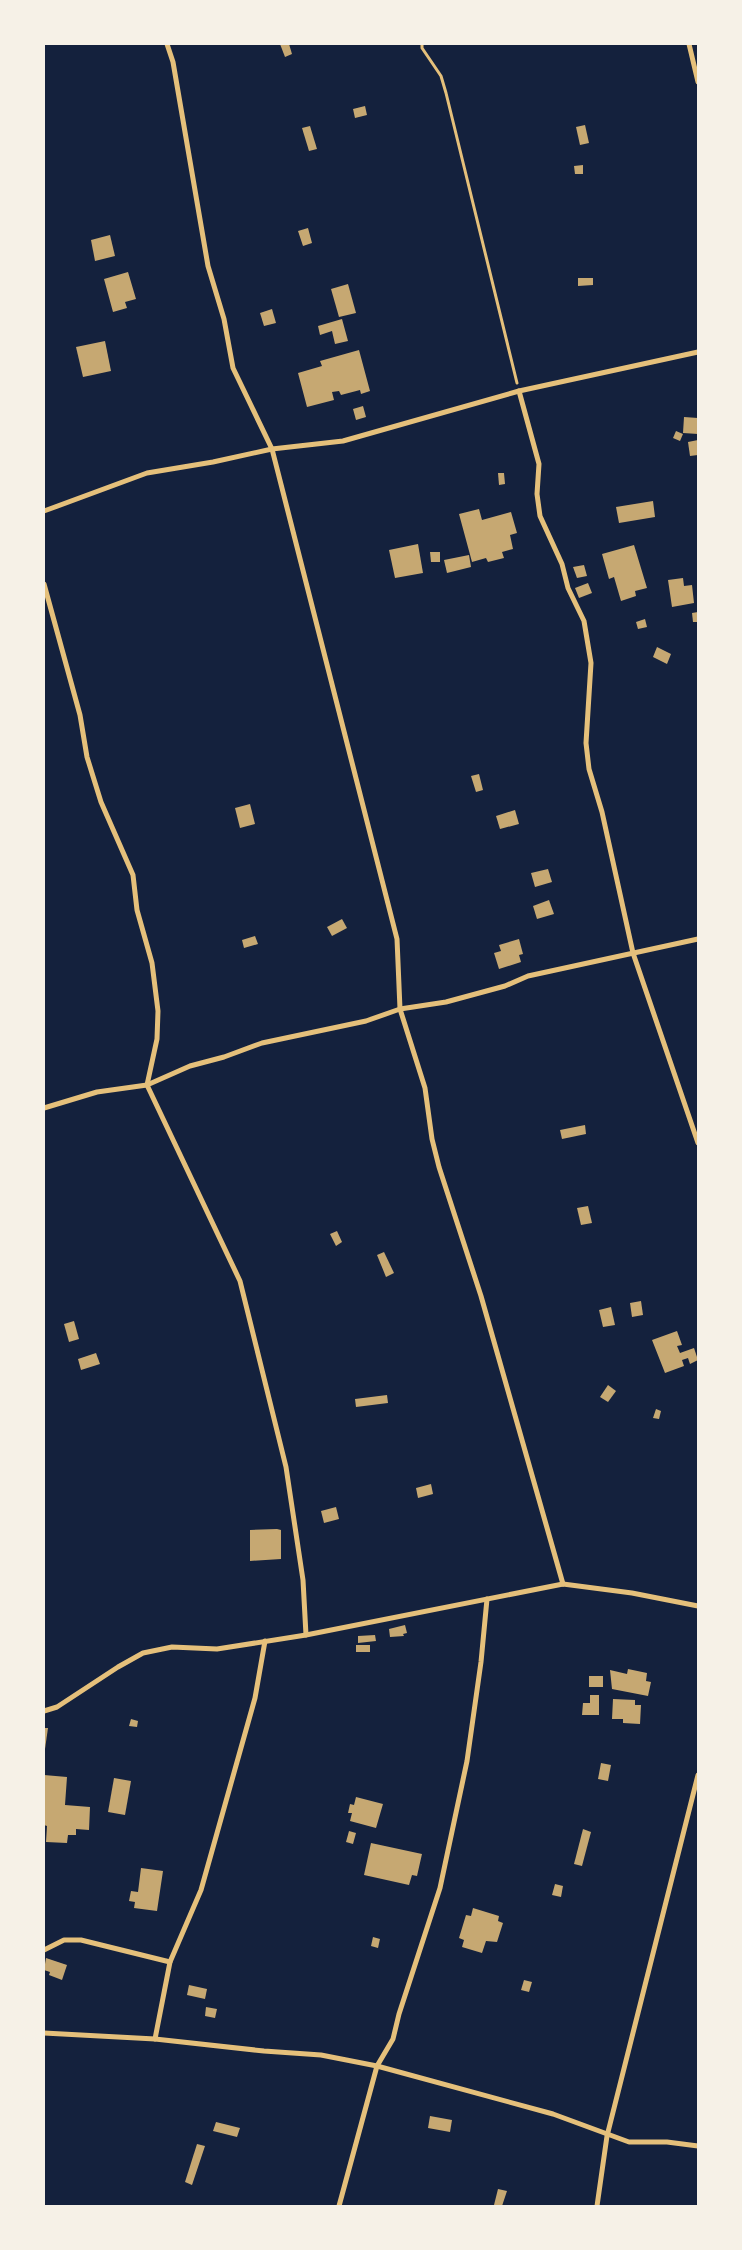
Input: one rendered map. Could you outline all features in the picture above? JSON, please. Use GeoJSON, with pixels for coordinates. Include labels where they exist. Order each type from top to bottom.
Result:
{"type":"FeatureCollection","features":[{"type":"Feature","properties":{"kind":"street"},"geometry":{"type":"LineString","coordinates":[[167,44],[173,62],[208,266],[224,319],[233,368],[272,449],[397,939],[400,1009],[425,1088],[432,1139],[439,1167],[481,1296],[562,1584]]}},
{"type":"Feature","properties":{"kind":"street"},"geometry":{"type":"LineString","coordinates":[[689,44],[698,82]]}},
{"type":"Feature","properties":{"kind":"street"},"geometry":{"type":"LineString","coordinates":[[44,511],[148,473],[213,462],[272,449],[343,441],[519,391],[698,352]]}},
{"type":"Feature","properties":{"kind":"street"},"geometry":{"type":"LineString","coordinates":[[519,391],[540,464],[537,494],[540,516],[562,564],[568,588],[584,621],[591,662],[586,743],[589,769],[602,812],[633,953],[698,1143]]}},
{"type":"Feature","properties":{"kind":"street"},"geometry":{"type":"LineString","coordinates":[[44,584],[80,715],[90,766],[101,802],[133,876],[137,910],[152,963],[158,1011],[158,1039],[148,1085],[240,1281],[286,1467],[303,1580],[306,1635]]}},
{"type":"Feature","properties":{"kind":"street"},"geometry":{"type":"LineString","coordinates":[[44,1108],[97,1092],[148,1085],[190,1066],[224,1057],[262,1043],[366,1021],[400,1009],[446,1002],[505,986],[528,976],[698,940]]}},
{"type":"Feature","properties":{"kind":"street"},"geometry":{"type":"LineString","coordinates":[[44,1711],[57,1707],[142,1653],[172,1647],[217,1649],[306,1635],[562,1584],[632,1593],[698,1606]]}},
{"type":"Feature","properties":{"kind":"street"},"geometry":{"type":"LineString","coordinates":[[339,2206],[377,2066],[393,2039],[398,2014],[440,1888],[467,1761],[488,1599]]}},
{"type":"Feature","properties":{"kind":"street"},"geometry":{"type":"LineString","coordinates":[[155,2039],[170,1962],[201,1890],[255,1698],[265,1641]]}},
{"type":"Feature","properties":{"kind":"street"},"geometry":{"type":"LineString","coordinates":[[597,2206],[607,2136],[698,1775]]}},
{"type":"Feature","properties":{"kind":"street"},"geometry":{"type":"LineString","coordinates":[[44,1950],[64,1940],[81,1940],[170,1962]]}},
{"type":"Feature","properties":{"kind":"street"},"geometry":{"type":"LineString","coordinates":[[44,2033],[155,2039],[320,2055],[377,2066],[553,2114],[607,2136],[629,2142],[667,2142],[698,2146]]}},
{"type":"Feature","properties":{"kind":"path"},"geometry":{"type":"LineString","coordinates":[[422,44],[422,48],[442,76],[519,391]]}},
{"type":"Feature","properties":{"kind":"building"},"geometry":{"type":"Polygon","coordinates":[[[280,44],[289,44],[292,54],[285,57],[280,44]]]}},
{"type":"Feature","properties":{"kind":"building"},"geometry":{"type":"Polygon","coordinates":[[[365,106],[367,115],[355,118],[353,109],[365,106]]]}},
{"type":"Feature","properties":{"kind":"building"},"geometry":{"type":"Polygon","coordinates":[[[585,125],[589,143],[580,145],[576,127],[585,125]]]}},
{"type":"Feature","properties":{"kind":"building"},"geometry":{"type":"Polygon","coordinates":[[[310,126],[317,149],[309,151],[302,128],[310,126]]]}},
{"type":"Feature","properties":{"kind":"building"},"geometry":{"type":"Polygon","coordinates":[[[583,165],[583,174],[575,174],[574,166],[583,165]]]}},
{"type":"Feature","properties":{"kind":"building"},"geometry":{"type":"Polygon","coordinates":[[[308,228],[312,243],[303,246],[298,231],[308,228]]]}},
{"type":"Feature","properties":{"kind":"building"},"geometry":{"type":"Polygon","coordinates":[[[110,235],[115,256],[95,261],[91,240],[110,235]]]}},
{"type":"Feature","properties":{"kind":"building"},"geometry":{"type":"Polygon","coordinates":[[[128,272],[136,299],[125,302],[127,308],[113,312],[104,279],[128,272]]]}},
{"type":"Feature","properties":{"kind":"building"},"geometry":{"type":"Polygon","coordinates":[[[578,278],[593,278],[593,285],[578,286],[578,278]]]}},
{"type":"Feature","properties":{"kind":"building"},"geometry":{"type":"Polygon","coordinates":[[[348,284],[356,313],[339,317],[331,289],[348,284]]]}},
{"type":"Feature","properties":{"kind":"building"},"geometry":{"type":"Polygon","coordinates":[[[272,309],[276,323],[264,326],[260,313],[272,309]]]}},
{"type":"Feature","properties":{"kind":"building"},"geometry":{"type":"Polygon","coordinates":[[[342,319],[348,341],[335,344],[332,331],[320,335],[318,326],[342,319]]]}},
{"type":"Feature","properties":{"kind":"building"},"geometry":{"type":"Polygon","coordinates":[[[105,341],[111,371],[83,377],[76,347],[105,341]]]}},
{"type":"Feature","properties":{"kind":"building"},"geometry":{"type":"Polygon","coordinates":[[[359,350],[370,391],[361,394],[360,390],[341,395],[339,391],[332,392],[334,400],[307,407],[298,373],[322,366],[320,361],[359,350]]]}},
{"type":"Feature","properties":{"kind":"building"},"geometry":{"type":"Polygon","coordinates":[[[363,406],[366,417],[356,420],[353,409],[363,406]]]}},
{"type":"Feature","properties":{"kind":"building"},"geometry":{"type":"Polygon","coordinates":[[[684,417],[698,418],[698,434],[683,433],[684,417]]]}},
{"type":"Feature","properties":{"kind":"building"},"geometry":{"type":"Polygon","coordinates":[[[676,431],[683,434],[680,441],[673,438],[676,431]]]}},
{"type":"Feature","properties":{"kind":"building"},"geometry":{"type":"Polygon","coordinates":[[[698,440],[698,455],[690,456],[688,442],[698,440]]]}},
{"type":"Feature","properties":{"kind":"building"},"geometry":{"type":"Polygon","coordinates":[[[498,473],[504,473],[505,484],[499,485],[498,473]]]}},
{"type":"Feature","properties":{"kind":"building"},"geometry":{"type":"Polygon","coordinates":[[[653,501],[655,517],[619,523],[616,507],[653,501]]]}},
{"type":"Feature","properties":{"kind":"building"},"geometry":{"type":"Polygon","coordinates":[[[479,509],[482,520],[511,512],[517,533],[510,535],[513,549],[502,552],[504,558],[488,562],[486,558],[472,562],[459,514],[479,509]]]}},
{"type":"Feature","properties":{"kind":"building"},"geometry":{"type":"Polygon","coordinates":[[[418,544],[423,573],[395,578],[389,550],[418,544]]]}},
{"type":"Feature","properties":{"kind":"building"},"geometry":{"type":"Polygon","coordinates":[[[634,545],[647,588],[635,591],[636,596],[621,601],[614,577],[609,579],[602,554],[634,545]]]}},
{"type":"Feature","properties":{"kind":"building"},"geometry":{"type":"Polygon","coordinates":[[[430,552],[440,552],[440,562],[431,562],[430,552]]]}},
{"type":"Feature","properties":{"kind":"building"},"geometry":{"type":"Polygon","coordinates":[[[469,555],[471,567],[447,573],[444,560],[469,555]]]}},
{"type":"Feature","properties":{"kind":"building"},"geometry":{"type":"Polygon","coordinates":[[[584,565],[587,576],[577,578],[573,567],[584,565]]]}},
{"type":"Feature","properties":{"kind":"building"},"geometry":{"type":"Polygon","coordinates":[[[683,578],[684,586],[692,585],[694,603],[672,607],[668,580],[683,578]]]}},
{"type":"Feature","properties":{"kind":"building"},"geometry":{"type":"Polygon","coordinates":[[[588,583],[592,593],[579,598],[575,588],[588,583]]]}},
{"type":"Feature","properties":{"kind":"building"},"geometry":{"type":"Polygon","coordinates":[[[698,612],[698,622],[693,622],[692,613],[698,612]]]}},
{"type":"Feature","properties":{"kind":"building"},"geometry":{"type":"Polygon","coordinates":[[[645,619],[647,627],[638,629],[636,622],[645,619]]]}},
{"type":"Feature","properties":{"kind":"building"},"geometry":{"type":"Polygon","coordinates":[[[657,647],[671,654],[667,664],[653,657],[657,647]]]}},
{"type":"Feature","properties":{"kind":"building"},"geometry":{"type":"Polygon","coordinates":[[[479,774],[483,790],[476,792],[471,776],[479,774]]]}},
{"type":"Feature","properties":{"kind":"building"},"geometry":{"type":"Polygon","coordinates":[[[250,804],[255,824],[240,828],[235,808],[250,804]]]}},
{"type":"Feature","properties":{"kind":"building"},"geometry":{"type":"Polygon","coordinates":[[[515,810],[519,824],[500,829],[496,816],[515,810]]]}},
{"type":"Feature","properties":{"kind":"building"},"geometry":{"type":"Polygon","coordinates":[[[548,869],[552,882],[535,887],[531,873],[548,869]]]}},
{"type":"Feature","properties":{"kind":"building"},"geometry":{"type":"Polygon","coordinates":[[[549,900],[554,914],[537,919],[533,906],[549,900]]]}},
{"type":"Feature","properties":{"kind":"building"},"geometry":{"type":"Polygon","coordinates":[[[342,919],[347,928],[332,936],[327,927],[342,919]]]}},
{"type":"Feature","properties":{"kind":"building"},"geometry":{"type":"Polygon","coordinates":[[[255,936],[258,944],[244,948],[242,940],[255,936]]]}},
{"type":"Feature","properties":{"kind":"building"},"geometry":{"type":"Polygon","coordinates":[[[519,939],[523,954],[519,955],[521,962],[499,969],[494,953],[501,951],[499,945],[519,939]]]}},
{"type":"Feature","properties":{"kind":"building"},"geometry":{"type":"Polygon","coordinates":[[[585,1125],[586,1134],[562,1139],[560,1130],[585,1125]]]}},
{"type":"Feature","properties":{"kind":"building"},"geometry":{"type":"Polygon","coordinates":[[[588,1206],[592,1223],[581,1225],[577,1208],[588,1206]]]}},
{"type":"Feature","properties":{"kind":"building"},"geometry":{"type":"Polygon","coordinates":[[[337,1231],[342,1242],[336,1246],[330,1234],[337,1231]]]}},
{"type":"Feature","properties":{"kind":"building"},"geometry":{"type":"Polygon","coordinates":[[[384,1252],[394,1273],[386,1277],[377,1255],[384,1252]]]}},
{"type":"Feature","properties":{"kind":"building"},"geometry":{"type":"Polygon","coordinates":[[[641,1301],[643,1315],[632,1317],[630,1303],[641,1301]]]}},
{"type":"Feature","properties":{"kind":"building"},"geometry":{"type":"Polygon","coordinates":[[[611,1307],[615,1325],[603,1327],[599,1310],[611,1307]]]}},
{"type":"Feature","properties":{"kind":"building"},"geometry":{"type":"Polygon","coordinates":[[[74,1321],[79,1339],[69,1342],[64,1324],[74,1321]]]}},
{"type":"Feature","properties":{"kind":"building"},"geometry":{"type":"Polygon","coordinates":[[[677,1331],[682,1345],[677,1346],[680,1353],[694,1348],[698,1360],[690,1364],[688,1358],[682,1360],[684,1366],[665,1373],[652,1340],[677,1331]]]}},
{"type":"Feature","properties":{"kind":"building"},"geometry":{"type":"Polygon","coordinates":[[[96,1353],[100,1364],[81,1370],[78,1359],[96,1353]]]}},
{"type":"Feature","properties":{"kind":"building"},"geometry":{"type":"Polygon","coordinates":[[[608,1385],[616,1391],[608,1402],[600,1397],[608,1385]]]}},
{"type":"Feature","properties":{"kind":"building"},"geometry":{"type":"Polygon","coordinates":[[[387,1395],[388,1403],[356,1407],[355,1399],[387,1395]]]}},
{"type":"Feature","properties":{"kind":"building"},"geometry":{"type":"Polygon","coordinates":[[[656,1409],[661,1411],[659,1419],[653,1418],[656,1409]]]}},
{"type":"Feature","properties":{"kind":"building"},"geometry":{"type":"Polygon","coordinates":[[[431,1484],[433,1494],[418,1498],[416,1488],[431,1484]]]}},
{"type":"Feature","properties":{"kind":"building"},"geometry":{"type":"Polygon","coordinates":[[[336,1507],[339,1519],[324,1523],[321,1511],[336,1507]]]}},
{"type":"Feature","properties":{"kind":"building"},"geometry":{"type":"Polygon","coordinates":[[[250,1530],[281,1530],[281,1559],[250,1561],[250,1530]]]}},
{"type":"Feature","properties":{"kind":"building"},"geometry":{"type":"Polygon","coordinates":[[[405,1625],[407,1633],[403,1634],[404,1636],[390,1637],[389,1629],[405,1625]]]}},
{"type":"Feature","properties":{"kind":"building"},"geometry":{"type":"Polygon","coordinates":[[[375,1635],[376,1641],[358,1643],[358,1636],[375,1635]]]}},
{"type":"Feature","properties":{"kind":"building"},"geometry":{"type":"Polygon","coordinates":[[[356,1645],[370,1645],[370,1652],[356,1652],[356,1645]]]}},
{"type":"Feature","properties":{"kind":"building"},"geometry":{"type":"Polygon","coordinates":[[[628,1669],[647,1673],[646,1681],[651,1682],[648,1696],[612,1689],[610,1670],[627,1674],[628,1669]]]}},
{"type":"Feature","properties":{"kind":"building"},"geometry":{"type":"Polygon","coordinates":[[[589,1676],[603,1676],[603,1687],[589,1687],[589,1676]]]}},
{"type":"Feature","properties":{"kind":"building"},"geometry":{"type":"Polygon","coordinates":[[[590,1695],[599,1695],[599,1715],[582,1715],[583,1703],[590,1703],[590,1695]]]}},
{"type":"Feature","properties":{"kind":"building"},"geometry":{"type":"Polygon","coordinates":[[[613,1699],[635,1700],[635,1705],[641,1705],[640,1724],[623,1723],[623,1719],[612,1719],[613,1699]]]}},
{"type":"Feature","properties":{"kind":"building"},"geometry":{"type":"Polygon","coordinates":[[[131,1719],[138,1721],[137,1727],[129,1726],[131,1719]]]}},
{"type":"Feature","properties":{"kind":"building"},"geometry":{"type":"Polygon","coordinates":[[[44,1728],[48,1728],[45,1749],[44,1749],[44,1728]]]}},
{"type":"Feature","properties":{"kind":"building"},"geometry":{"type":"Polygon","coordinates":[[[601,1763],[611,1765],[608,1781],[598,1779],[601,1763]]]}},
{"type":"Feature","properties":{"kind":"building"},"geometry":{"type":"Polygon","coordinates":[[[44,1775],[67,1777],[65,1805],[90,1807],[89,1830],[76,1829],[76,1835],[68,1835],[67,1843],[46,1842],[44,1775]]]}},
{"type":"Feature","properties":{"kind":"building"},"geometry":{"type":"Polygon","coordinates":[[[114,1778],[131,1781],[125,1815],[108,1812],[114,1778]]]}},
{"type":"Feature","properties":{"kind":"building"},"geometry":{"type":"Polygon","coordinates":[[[356,1797],[383,1804],[376,1828],[350,1821],[352,1813],[348,1813],[350,1804],[354,1805],[356,1797]]]}},
{"type":"Feature","properties":{"kind":"building"},"geometry":{"type":"Polygon","coordinates":[[[583,1829],[591,1832],[582,1866],[574,1864],[583,1829]]]}},
{"type":"Feature","properties":{"kind":"building"},"geometry":{"type":"Polygon","coordinates":[[[349,1831],[356,1833],[353,1844],[346,1842],[349,1831]]]}},
{"type":"Feature","properties":{"kind":"building"},"geometry":{"type":"Polygon","coordinates":[[[371,1843],[422,1854],[417,1876],[412,1875],[409,1885],[364,1875],[371,1843]]]}},
{"type":"Feature","properties":{"kind":"building"},"geometry":{"type":"Polygon","coordinates":[[[141,1868],[163,1871],[157,1911],[134,1908],[135,1902],[129,1901],[131,1891],[138,1892],[141,1868]]]}},
{"type":"Feature","properties":{"kind":"building"},"geometry":{"type":"Polygon","coordinates":[[[555,1884],[563,1886],[561,1897],[552,1895],[555,1884]]]}},
{"type":"Feature","properties":{"kind":"building"},"geometry":{"type":"Polygon","coordinates":[[[473,1908],[499,1916],[498,1921],[503,1923],[497,1942],[486,1941],[482,1953],[462,1947],[464,1940],[459,1938],[466,1915],[471,1916],[473,1908]]]}},
{"type":"Feature","properties":{"kind":"building"},"geometry":{"type":"Polygon","coordinates":[[[373,1937],[380,1939],[378,1948],[371,1946],[373,1937]]]}},
{"type":"Feature","properties":{"kind":"building"},"geometry":{"type":"Polygon","coordinates":[[[46,1958],[67,1965],[62,1980],[49,1975],[50,1972],[44,1970],[46,1958]]]}},
{"type":"Feature","properties":{"kind":"building"},"geometry":{"type":"Polygon","coordinates":[[[524,1980],[532,1982],[529,1992],[521,1990],[524,1980]]]}},
{"type":"Feature","properties":{"kind":"building"},"geometry":{"type":"Polygon","coordinates":[[[189,1985],[207,1989],[205,1999],[187,1995],[189,1985]]]}},
{"type":"Feature","properties":{"kind":"building"},"geometry":{"type":"Polygon","coordinates":[[[206,2007],[217,2009],[215,2018],[205,2016],[206,2007]]]}},
{"type":"Feature","properties":{"kind":"building"},"geometry":{"type":"Polygon","coordinates":[[[430,2116],[452,2120],[450,2132],[428,2128],[430,2116]]]}},
{"type":"Feature","properties":{"kind":"building"},"geometry":{"type":"Polygon","coordinates":[[[216,2122],[240,2128],[237,2137],[213,2131],[216,2122]]]}},
{"type":"Feature","properties":{"kind":"building"},"geometry":{"type":"Polygon","coordinates":[[[197,2144],[205,2146],[192,2185],[185,2182],[197,2144]]]}},
{"type":"Feature","properties":{"kind":"building"},"geometry":{"type":"Polygon","coordinates":[[[498,2189],[507,2191],[502,2206],[494,2205],[498,2189]]]}}]}
